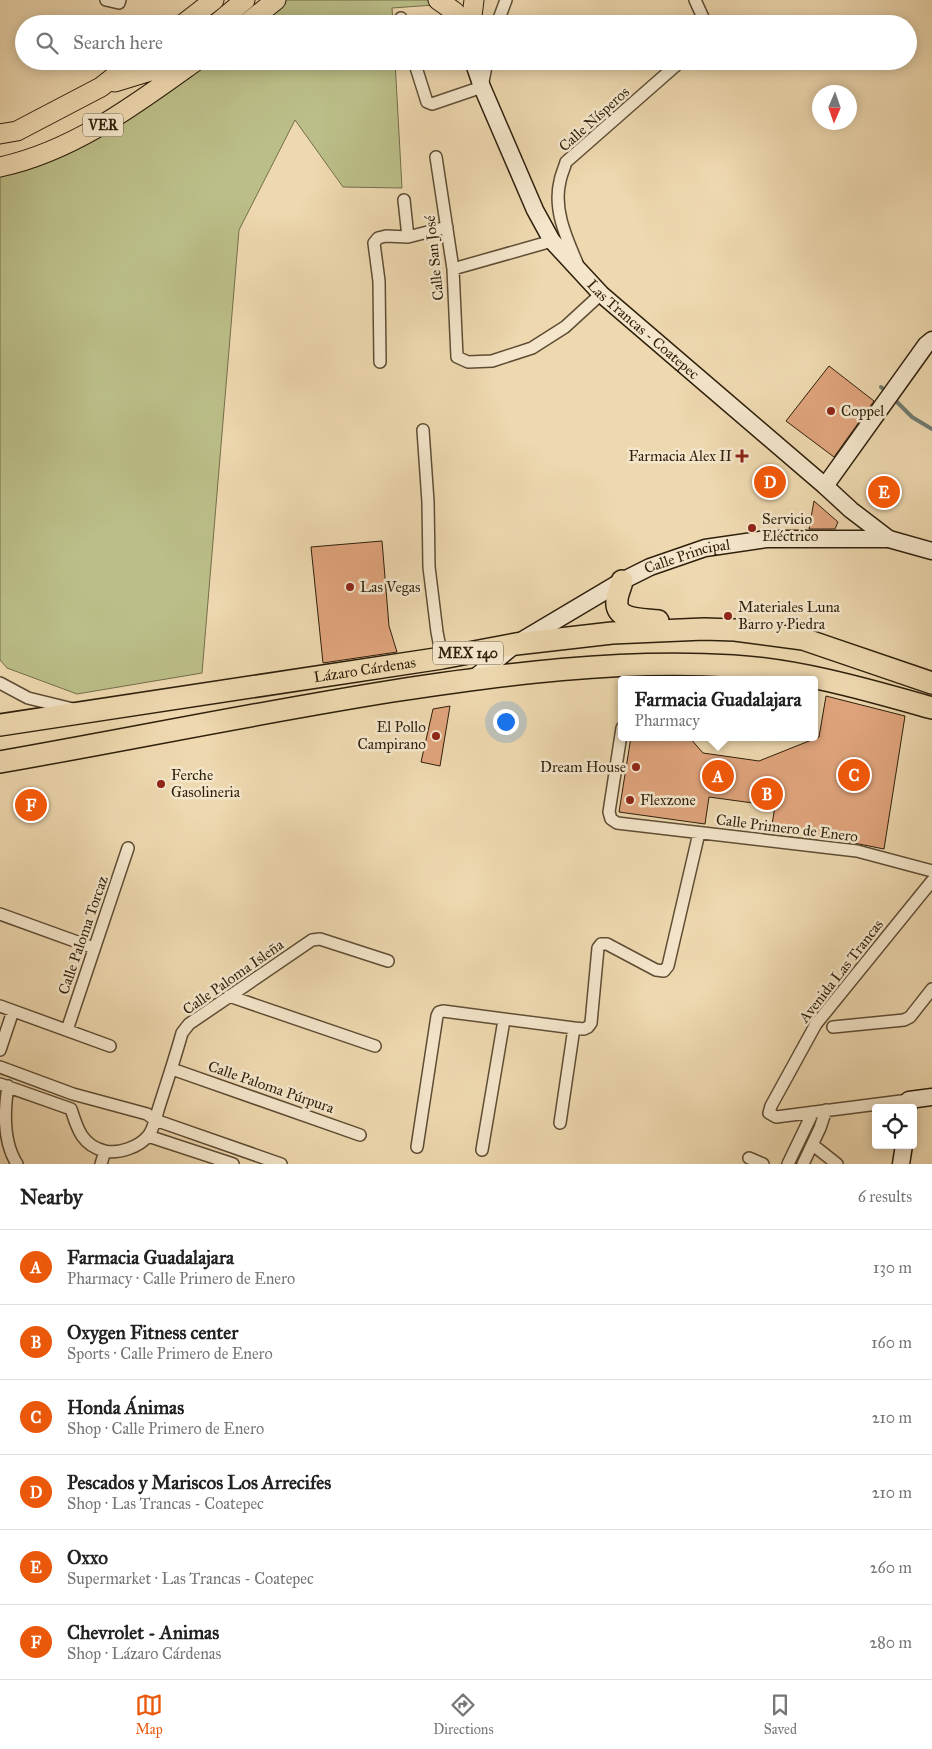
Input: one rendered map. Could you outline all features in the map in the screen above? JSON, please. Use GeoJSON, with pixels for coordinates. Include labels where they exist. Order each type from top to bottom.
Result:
{"type":"FeatureCollection","features":[{"type":"Feature","properties":{"kind":"highway"},"geometry":{"type":"LineString","coordinates":[[622,581],[616,601],[618,610],[625,617],[688,624],[704,629]]}},
{"type":"Feature","properties":{"kind":"highway","name":"Lázaro Cárdenas"},"geometry":{"type":"LineString","coordinates":[[0,725],[442,658],[516,644],[612,634],[704,629],[735,630],[803,639],[932,683]]}},
{"type":"Feature","properties":{"kind":"highway","name":"Lázaro Cárdenas"},"geometry":{"type":"LineString","coordinates":[[0,762],[155,735],[307,705],[473,679],[596,667],[629,673],[682,664],[735,666],[804,676]]}},
{"type":"Feature","properties":{"kind":"highway","name":"Lázaro Cárdenas"},"geometry":{"type":"LineString","coordinates":[[818,679],[932,708]]}},
{"type":"Feature","properties":{"kind":"main road"},"geometry":{"type":"LineString","coordinates":[[195,15],[214,0]]}},
{"type":"Feature","properties":{"kind":"main road"},"geometry":{"type":"LineString","coordinates":[[227,15],[245,0]]}},
{"type":"Feature","properties":{"kind":"main road"},"geometry":{"type":"LineString","coordinates":[[257,15],[276,0]]}},
{"type":"Feature","properties":{"kind":"main road"},"geometry":{"type":"LineString","coordinates":[[438,0],[454,12]]}},
{"type":"Feature","properties":{"kind":"main road"},"geometry":{"type":"LineString","coordinates":[[472,15],[474,0]]}},
{"type":"Feature","properties":{"kind":"main road"},"geometry":{"type":"LineString","coordinates":[[101,87],[123,70]]}},
{"type":"Feature","properties":{"kind":"main road"},"geometry":{"type":"LineString","coordinates":[[101,87],[154,70]]}},
{"type":"Feature","properties":{"kind":"main road"},"geometry":{"type":"LineString","coordinates":[[153,92],[171,70]]}},
{"type":"Feature","properties":{"kind":"main road","name":"VER"},"geometry":{"type":"LineString","coordinates":[[0,167],[19,163],[62,146],[103,125],[184,70]]}},
{"type":"Feature","properties":{"kind":"main road","name":"Las Trancas - Coatepec"},"geometry":{"type":"LineString","coordinates":[[476,70],[535,210],[552,241],[601,294],[851,510],[889,539]]}},
{"type":"Feature","properties":{"kind":"main road","name":"VER"},"geometry":{"type":"LineString","coordinates":[[0,134],[17,131],[101,87]]}},
{"type":"Feature","properties":{"kind":"main road"},"geometry":{"type":"LineString","coordinates":[[825,486],[926,345],[932,340]]}},
{"type":"Feature","properties":{"kind":"main road","name":"Calle Principal"},"geometry":{"type":"LineString","coordinates":[[473,679],[516,644],[622,581],[650,567],[706,548],[766,539],[889,539],[932,551]]}},
{"type":"Feature","properties":{"kind":"main road"},"geometry":{"type":"LineString","coordinates":[[909,1104],[932,1097]]}},
{"type":"Feature","properties":{"kind":"main road"},"geometry":{"type":"LineString","coordinates":[[901,1164],[903,1149]]}},
{"type":"Feature","properties":{"kind":"street"},"geometry":{"type":"LineString","coordinates":[[106,0],[119,4],[120,0]]}},
{"type":"Feature","properties":{"kind":"street"},"geometry":{"type":"LineString","coordinates":[[500,15],[506,0]]}},
{"type":"Feature","properties":{"kind":"street"},"geometry":{"type":"LineString","coordinates":[[695,0],[702,15]]}},
{"type":"Feature","properties":{"kind":"street"},"geometry":{"type":"LineString","coordinates":[[417,70],[429,104],[482,88],[485,70]]}},
{"type":"Feature","properties":{"kind":"street","name":"Calle Nísperos"},"geometry":{"type":"LineString","coordinates":[[580,271],[563,229],[558,201],[560,181],[566,162],[671,70]]}},
{"type":"Feature","properties":{"kind":"street","name":"Calle San José"},"geometry":{"type":"LineString","coordinates":[[436,157],[453,269],[456,357],[468,362],[492,361],[532,348],[565,327],[601,294]]}},
{"type":"Feature","properties":{"kind":"street"},"geometry":{"type":"LineString","coordinates":[[404,200],[408,237]]}},
{"type":"Feature","properties":{"kind":"street"},"geometry":{"type":"LineString","coordinates":[[380,362],[379,281],[374,243],[378,238],[386,236],[408,237],[447,227]]}},
{"type":"Feature","properties":{"kind":"street"},"geometry":{"type":"LineString","coordinates":[[453,269],[552,241]]}},
{"type":"Feature","properties":{"kind":"street"},"geometry":{"type":"LineString","coordinates":[[423,430],[428,502],[429,567],[442,658]]}},
{"type":"Feature","properties":{"kind":"street"},"geometry":{"type":"LineString","coordinates":[[0,683],[28,698],[82,712]]}},
{"type":"Feature","properties":{"kind":"street","name":"Calle Primero de Enero"},"geometry":{"type":"LineString","coordinates":[[620,741],[609,812],[611,820],[617,823],[857,851],[932,871]]}},
{"type":"Feature","properties":{"kind":"street"},"geometry":{"type":"LineString","coordinates":[[417,1146],[439,1012],[574,1028],[584,1029],[588,1027],[591,1023],[598,948],[601,944],[607,944],[656,970],[664,971],[668,966],[700,833]]}},
{"type":"Feature","properties":{"kind":"street","name":"Calle Paloma Torcaz"},"geometry":{"type":"LineString","coordinates":[[67,1030],[128,848]]}},
{"type":"Feature","properties":{"kind":"street","name":"Avenida Las Trancas"},"geometry":{"type":"LineString","coordinates":[[813,1112],[776,1117],[770,1113],[771,1106],[816,1024],[932,881]]}},
{"type":"Feature","properties":{"kind":"street"},"geometry":{"type":"LineString","coordinates":[[0,914],[94,948]]}},
{"type":"Feature","properties":{"kind":"street","name":"Calle Paloma Isleña"},"geometry":{"type":"LineString","coordinates":[[148,1136],[155,1120],[182,1033],[189,1024],[312,940],[320,939],[388,961]]}},
{"type":"Feature","properties":{"kind":"street"},"geometry":{"type":"LineString","coordinates":[[832,1027],[904,1020],[910,1017],[932,989]]}},
{"type":"Feature","properties":{"kind":"street"},"geometry":{"type":"LineString","coordinates":[[229,996],[375,1046]]}},
{"type":"Feature","properties":{"kind":"street"},"geometry":{"type":"LineString","coordinates":[[0,1006],[110,1046]]}},
{"type":"Feature","properties":{"kind":"street"},"geometry":{"type":"LineString","coordinates":[[0,1050],[13,1010]]}},
{"type":"Feature","properties":{"kind":"street"},"geometry":{"type":"LineString","coordinates":[[482,1150],[504,1020]]}},
{"type":"Feature","properties":{"kind":"street"},"geometry":{"type":"LineString","coordinates":[[560,1122],[574,1028]]}},
{"type":"Feature","properties":{"kind":"street"},"geometry":{"type":"LineString","coordinates":[[0,1066],[73,1094],[147,1114],[155,1120],[282,1164]]}},
{"type":"Feature","properties":{"kind":"street","name":"Calle Paloma Púrpura"},"geometry":{"type":"LineString","coordinates":[[172,1068],[360,1135]]}},
{"type":"Feature","properties":{"kind":"street"},"geometry":{"type":"LineString","coordinates":[[13,1163],[5,1122],[4,1085],[71,1109],[78,1132],[90,1144],[105,1151],[118,1152],[134,1146],[148,1136],[233,1164]]}},
{"type":"Feature","properties":{"kind":"street"},"geometry":{"type":"LineString","coordinates":[[788,1164],[813,1112],[872,1107]]}},
{"type":"Feature","properties":{"kind":"street"},"geometry":{"type":"LineString","coordinates":[[803,1164],[826,1110]]}},
{"type":"Feature","properties":{"kind":"street"},"geometry":{"type":"LineString","coordinates":[[812,1145],[837,1164]]}},
{"type":"Feature","properties":{"kind":"street"},"geometry":{"type":"LineString","coordinates":[[101,1164],[105,1151]]}},
{"type":"Feature","properties":{"kind":"street"},"geometry":{"type":"LineString","coordinates":[[749,1158],[763,1164]]}},
{"type":"Feature","properties":{"kind":"green space"},"geometry":{"type":"Polygon","coordinates":[[[285,0],[427,0],[434,5],[392,8],[392,15],[264,15],[285,0]]]}},
{"type":"Feature","properties":{"kind":"green space"},"geometry":{"type":"Polygon","coordinates":[[[186,70],[395,70],[402,188],[343,187],[295,120],[239,230],[202,673],[77,694],[7,668],[0,660],[0,163],[66,146],[186,70]]]}},
{"type":"Feature","properties":{"kind":"green space"},"geometry":{"type":"Polygon","coordinates":[[[694,669],[756,676],[693,676],[694,669]]]}},
{"type":"Feature","properties":{"kind":"building","name":"Coppel"},"geometry":{"type":"Polygon","coordinates":[[[829,366],[874,401],[834,457],[786,421],[829,366]]]}},
{"type":"Feature","properties":{"kind":"building"},"geometry":{"type":"Polygon","coordinates":[[[814,501],[838,522],[835,529],[809,529],[814,501]]]}},
{"type":"Feature","properties":{"kind":"building","name":"Las Vegas"},"geometry":{"type":"Polygon","coordinates":[[[382,541],[389,626],[397,652],[323,663],[311,547],[382,541]]]}},
{"type":"Feature","properties":{"kind":"building"},"geometry":{"type":"Polygon","coordinates":[[[826,696],[905,716],[884,849],[799,832],[798,835],[771,831],[775,806],[709,797],[705,824],[619,812],[630,741],[692,741],[703,753],[759,761],[809,741],[818,741],[826,696]]]}},
{"type":"Feature","properties":{"kind":"building","name":"El Pollo Campirano"},"geometry":{"type":"Polygon","coordinates":[[[450,706],[440,766],[421,762],[433,709],[450,706]]]}},
{"type":"Feature","properties":{"kind":"waterway"},"geometry":{"type":"LineString","coordinates":[[881,387],[888,393]]}},
{"type":"Feature","properties":{"kind":"waterway"},"geometry":{"type":"LineString","coordinates":[[893,398],[912,417],[932,429]]}},
{"type":"Feature","properties":{"kind":"place","name":"Coppel"},"geometry":{"type":"Point","coordinates":[831,411]}},
{"type":"Feature","properties":{"kind":"place","name":"Farmacia Alex II"},"geometry":{"type":"Point","coordinates":[742,456]}},
{"type":"Feature","properties":{"kind":"place","name":"Pescados y Mariscos Los Arrecifes"},"geometry":{"type":"Point","coordinates":[770,482]}},
{"type":"Feature","properties":{"kind":"place","name":"Oxxo"},"geometry":{"type":"Point","coordinates":[884,492]}},
{"type":"Feature","properties":{"kind":"place","name":"Servicio Eléctrico"},"geometry":{"type":"Point","coordinates":[752,528]}},
{"type":"Feature","properties":{"kind":"place","name":"Las Vegas"},"geometry":{"type":"Point","coordinates":[350,587]}},
{"type":"Feature","properties":{"kind":"place","name":"Materiales Luna Barro y Piedra"},"geometry":{"type":"Point","coordinates":[728,616]}},
{"type":"Feature","properties":{"kind":"place","name":"El Pollo Campirano"},"geometry":{"type":"Point","coordinates":[436,736]}},
{"type":"Feature","properties":{"kind":"place","name":"Dream House"},"geometry":{"type":"Point","coordinates":[636,767]}},
{"type":"Feature","properties":{"kind":"place","name":"Honda Ánimas"},"geometry":{"type":"Point","coordinates":[854,775]}},
{"type":"Feature","properties":{"kind":"place","name":"Farmacia Guadalajara"},"geometry":{"type":"Point","coordinates":[718,776]}},
{"type":"Feature","properties":{"kind":"place","name":"Ferche Gasolineria"},"geometry":{"type":"Point","coordinates":[161,784]}},
{"type":"Feature","properties":{"kind":"place","name":"Oxygen Fitness center"},"geometry":{"type":"Point","coordinates":[767,794]}},
{"type":"Feature","properties":{"kind":"place","name":"Flexzone"},"geometry":{"type":"Point","coordinates":[630,800]}},
{"type":"Feature","properties":{"kind":"place","name":"Chevrolet - Animas"},"geometry":{"type":"Point","coordinates":[31,805]}}]}
